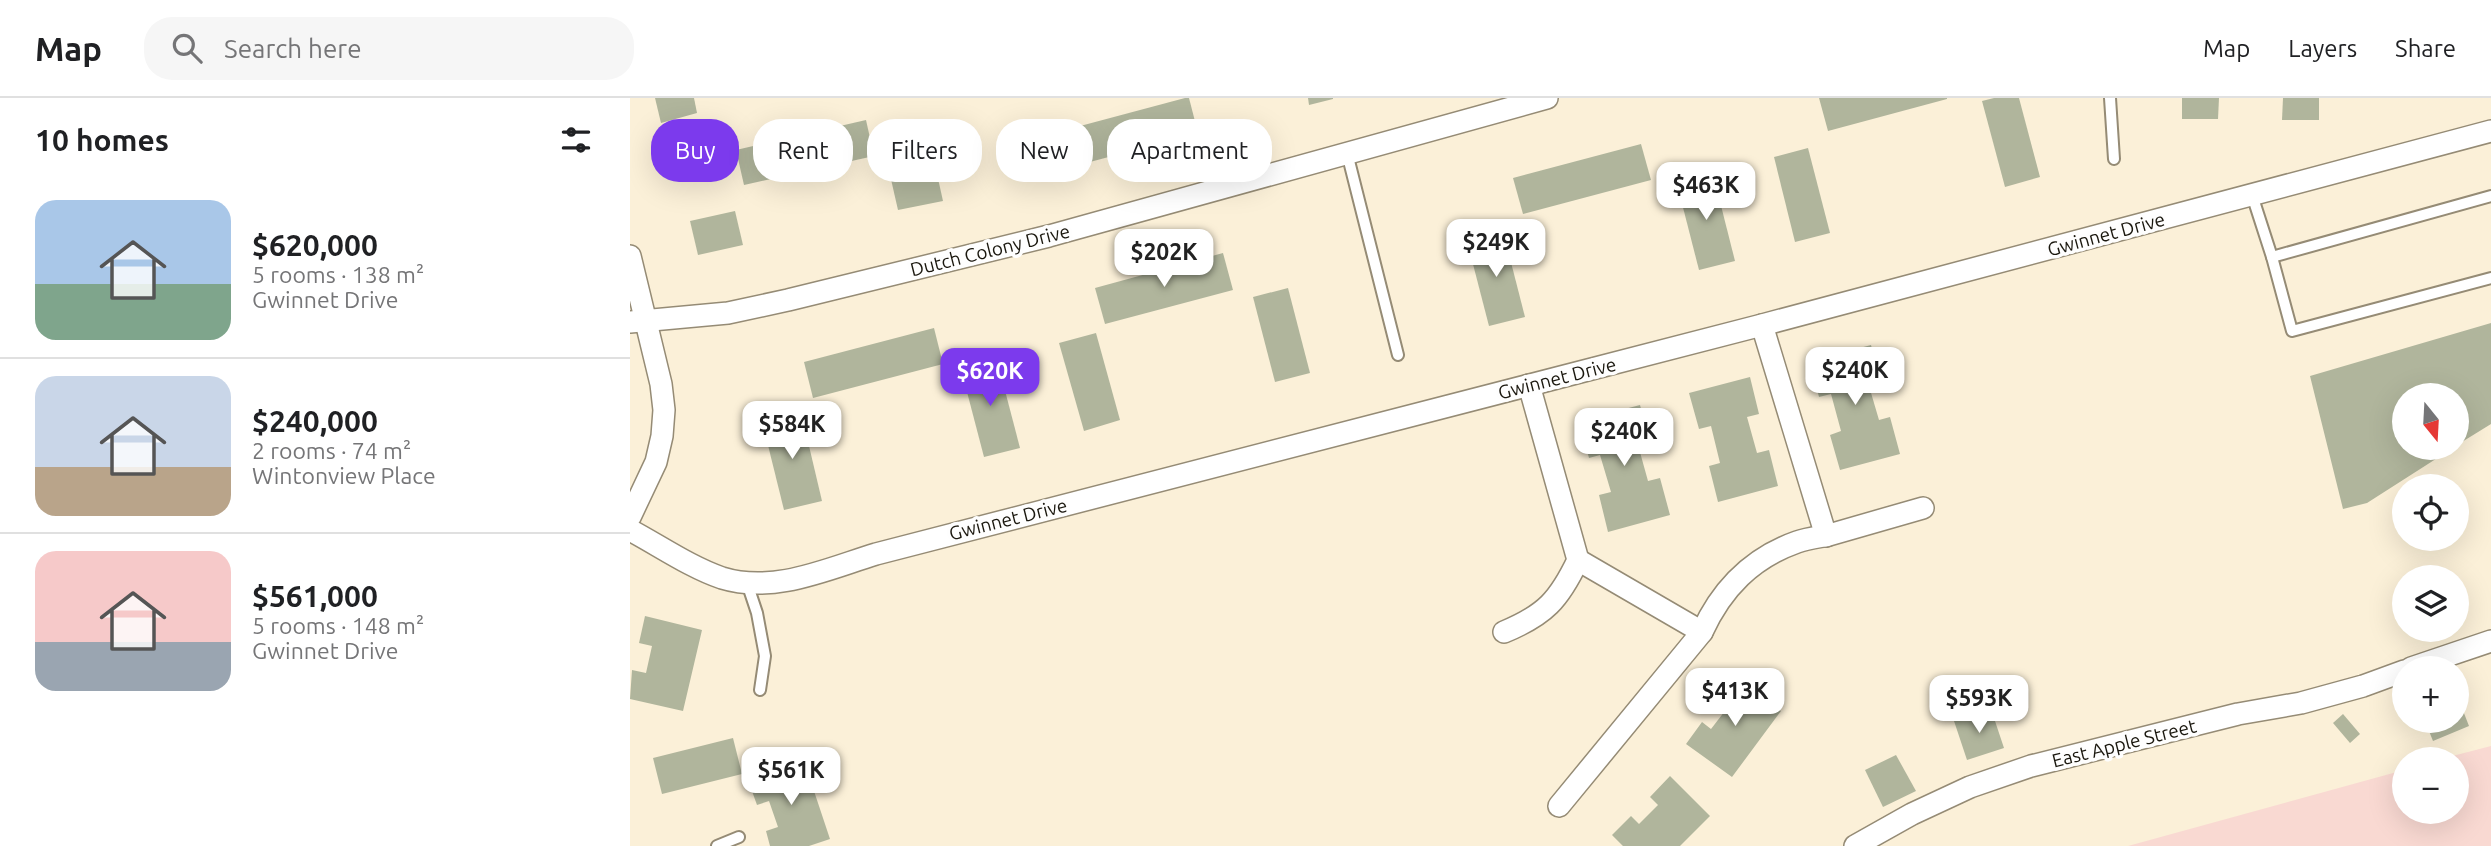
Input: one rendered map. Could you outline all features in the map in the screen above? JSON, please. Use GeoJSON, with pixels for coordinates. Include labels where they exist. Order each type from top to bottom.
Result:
{"type":"FeatureCollection","features":[{"type":"Feature","properties":{"kind":"street","name":"Dutch Colony Drive"},"geometry":{"type":"LineString","coordinates":[[638,321],[729,313],[789,300],[1049,236],[1547,98]]}},
{"type":"Feature","properties":{"kind":"street","name":"Gwinnet Drive"},"geometry":{"type":"LineString","coordinates":[[630,530],[702,570],[724,578],[747,583],[794,579],[876,554],[1762,325],[2491,131]]}},
{"type":"Feature","properties":{"kind":"street"},"geometry":{"type":"LineString","coordinates":[[630,256],[638,321],[661,384],[664,410],[656,462],[630,517]]}},
{"type":"Feature","properties":{"kind":"street"},"geometry":{"type":"LineString","coordinates":[[1762,325],[1826,536]]}},
{"type":"Feature","properties":{"kind":"street"},"geometry":{"type":"LineString","coordinates":[[1504,632],[1524,624],[1550,606],[1564,589],[1578,560],[1530,385]]}},
{"type":"Feature","properties":{"kind":"street"},"geometry":{"type":"LineString","coordinates":[[1559,807],[1702,632],[1720,598],[1745,570],[1777,550],[1801,540],[1826,536],[1923,508]]}},
{"type":"Feature","properties":{"kind":"street"},"geometry":{"type":"LineString","coordinates":[[1578,560],[1702,632]]}},
{"type":"Feature","properties":{"kind":"street"},"geometry":{"type":"LineString","coordinates":[[2447,656],[2491,641]]}},
{"type":"Feature","properties":{"kind":"street","name":"East Apple Street"},"geometry":{"type":"LineString","coordinates":[[1855,846],[1912,814],[1970,787],[2031,766],[2238,714],[2301,703],[2392,675]]}},
{"type":"Feature","properties":{"kind":"lane"},"geometry":{"type":"LineString","coordinates":[[2109,98],[2114,159]]}},
{"type":"Feature","properties":{"kind":"lane"},"geometry":{"type":"LineString","coordinates":[[1347,153],[1398,355]]}},
{"type":"Feature","properties":{"kind":"lane"},"geometry":{"type":"LineString","coordinates":[[2252,195],[2292,331],[2491,278]]}},
{"type":"Feature","properties":{"kind":"lane"},"geometry":{"type":"LineString","coordinates":[[2272,257],[2491,196]]}},
{"type":"Feature","properties":{"kind":"lane"},"geometry":{"type":"LineString","coordinates":[[747,583],[757,613],[765,656],[760,690]]}},
{"type":"Feature","properties":{"kind":"lane"},"geometry":{"type":"LineString","coordinates":[[717,846],[739,837]]}},
{"type":"Feature","properties":{"kind":"shaded area"},"geometry":{"type":"Polygon","coordinates":[[[2491,746],[2491,846],[2128,846],[2392,773],[2392,824],[2469,824],[2469,752],[2491,746]]]}},
{"type":"Feature","properties":{"kind":"building"},"geometry":{"type":"Polygon","coordinates":[[[655,98],[694,98],[697,113],[675,119],[660,119],[655,98]]]}},
{"type":"Feature","properties":{"kind":"building"},"geometry":{"type":"Polygon","coordinates":[[[1185,98],[1189,98],[1194,119],[1107,119],[1107,157],[1093,161],[1093,123],[1185,98]]]}},
{"type":"Feature","properties":{"kind":"building"},"geometry":{"type":"Polygon","coordinates":[[[1308,98],[1333,98],[1333,99],[1309,105],[1308,98]]]}},
{"type":"Feature","properties":{"kind":"building"},"geometry":{"type":"Polygon","coordinates":[[[1819,98],[1947,98],[1947,99],[1828,131],[1819,98]]]}},
{"type":"Feature","properties":{"kind":"building"},"geometry":{"type":"Polygon","coordinates":[[[2019,98],[2040,177],[2005,187],[1982,101],[2019,98]]]}},
{"type":"Feature","properties":{"kind":"building"},"geometry":{"type":"Polygon","coordinates":[[[2182,98],[2219,98],[2218,119],[2182,119],[2182,98]]]}},
{"type":"Feature","properties":{"kind":"building"},"geometry":{"type":"Polygon","coordinates":[[[2283,98],[2319,98],[2319,120],[2282,120],[2283,98]]]}},
{"type":"Feature","properties":{"kind":"building"},"geometry":{"type":"Polygon","coordinates":[[[866,120],[867,158],[853,161],[853,123],[866,120]]]}},
{"type":"Feature","properties":{"kind":"building"},"geometry":{"type":"Polygon","coordinates":[[[1641,144],[1651,180],[1523,214],[1513,178],[1641,144]]]}},
{"type":"Feature","properties":{"kind":"building"},"geometry":{"type":"Polygon","coordinates":[[[753,146],[753,182],[757,182],[744,185],[739,149],[753,146]]]}},
{"type":"Feature","properties":{"kind":"building"},"geometry":{"type":"Polygon","coordinates":[[[1808,148],[1830,233],[1795,242],[1774,157],[1808,148]]]}},
{"type":"Feature","properties":{"kind":"building"},"geometry":{"type":"Polygon","coordinates":[[[1713,174],[1735,261],[1699,270],[1677,184],[1713,174]]]}},
{"type":"Feature","properties":{"kind":"building"},"geometry":{"type":"Polygon","coordinates":[[[892,182],[939,182],[943,201],[898,210],[892,182]]]}},
{"type":"Feature","properties":{"kind":"building"},"geometry":{"type":"Polygon","coordinates":[[[735,211],[743,245],[698,255],[690,221],[735,211]]]}},
{"type":"Feature","properties":{"kind":"building"},"geometry":{"type":"Polygon","coordinates":[[[1503,231],[1525,317],[1489,326],[1467,241],[1503,231]]]}},
{"type":"Feature","properties":{"kind":"building"},"geometry":{"type":"Polygon","coordinates":[[[1223,253],[1233,290],[1105,324],[1095,288],[1223,253]]]}},
{"type":"Feature","properties":{"kind":"building"},"geometry":{"type":"Polygon","coordinates":[[[1288,288],[1310,373],[1275,382],[1253,297],[1288,288]]]}},
{"type":"Feature","properties":{"kind":"building"},"geometry":{"type":"Polygon","coordinates":[[[2491,323],[2491,424],[2469,438],[2469,383],[2392,383],[2392,460],[2434,460],[2412,474],[2392,474],[2392,487],[2367,503],[2343,509],[2310,376],[2491,323]]]}},
{"type":"Feature","properties":{"kind":"building"},"geometry":{"type":"Polygon","coordinates":[[[934,328],[943,364],[813,398],[804,362],[934,328]]]}},
{"type":"Feature","properties":{"kind":"building"},"geometry":{"type":"Polygon","coordinates":[[[1096,333],[1120,420],[1084,431],[1059,343],[1096,333]]]}},
{"type":"Feature","properties":{"kind":"building"},"geometry":{"type":"Polygon","coordinates":[[[1871,345],[1881,383],[1869,386],[1879,420],[1890,417],[1900,454],[1840,470],[1830,435],[1841,431],[1831,394],[1819,397],[1810,361],[1871,345]]]}},
{"type":"Feature","properties":{"kind":"building"},"geometry":{"type":"Polygon","coordinates":[[[997,360],[1020,448],[984,457],[961,369],[997,360]]]}},
{"type":"Feature","properties":{"kind":"building"},"geometry":{"type":"Polygon","coordinates":[[[1750,377],[1759,414],[1747,417],[1757,453],[1769,450],[1778,486],[1718,502],[1709,466],[1720,463],[1711,426],[1699,429],[1689,393],[1750,377]]]}},
{"type":"Feature","properties":{"kind":"building"},"geometry":{"type":"Polygon","coordinates":[[[1640,405],[1650,442],[1638,445],[1648,481],[1660,478],[1670,515],[1608,532],[1599,495],[1611,492],[1600,455],[1589,458],[1579,421],[1640,405]]]}},
{"type":"Feature","properties":{"kind":"building"},"geometry":{"type":"Polygon","coordinates":[[[801,412],[822,501],[784,510],[762,421],[801,412]]]}},
{"type":"Feature","properties":{"kind":"building"},"geometry":{"type":"Polygon","coordinates":[[[645,616],[702,630],[683,711],[630,699],[632,670],[646,673],[652,646],[639,643],[645,616]]]}},
{"type":"Feature","properties":{"kind":"building"},"geometry":{"type":"Polygon","coordinates":[[[1735,677],[1781,711],[1732,777],[1686,744],[1702,722],[1711,729],[1728,707],[1718,700],[1735,677]]]}},
{"type":"Feature","properties":{"kind":"building"},"geometry":{"type":"Polygon","coordinates":[[[1991,709],[2004,748],[1967,760],[1954,721],[1991,709]]]}},
{"type":"Feature","properties":{"kind":"building"},"geometry":{"type":"Polygon","coordinates":[[[2343,714],[2360,734],[2350,743],[2333,723],[2343,714]]]}},
{"type":"Feature","properties":{"kind":"building"},"geometry":{"type":"Polygon","coordinates":[[[2430,733],[2452,733],[2433,741],[2430,733]]]}},
{"type":"Feature","properties":{"kind":"building"},"geometry":{"type":"Polygon","coordinates":[[[733,738],[742,774],[662,794],[653,758],[733,738]]]}},
{"type":"Feature","properties":{"kind":"building"},"geometry":{"type":"Polygon","coordinates":[[[1896,755],[1916,791],[1883,807],[1865,770],[1896,755]]]}},
{"type":"Feature","properties":{"kind":"building"},"geometry":{"type":"Polygon","coordinates":[[[804,761],[830,839],[809,846],[770,846],[766,831],[778,827],[769,801],[757,805],[748,780],[804,761]]]}},
{"type":"Feature","properties":{"kind":"building"},"geometry":{"type":"Polygon","coordinates":[[[1670,776],[1710,816],[1680,846],[1623,846],[1612,835],[1631,816],[1639,824],[1658,805],[1650,797],[1670,776]]]}}]}
